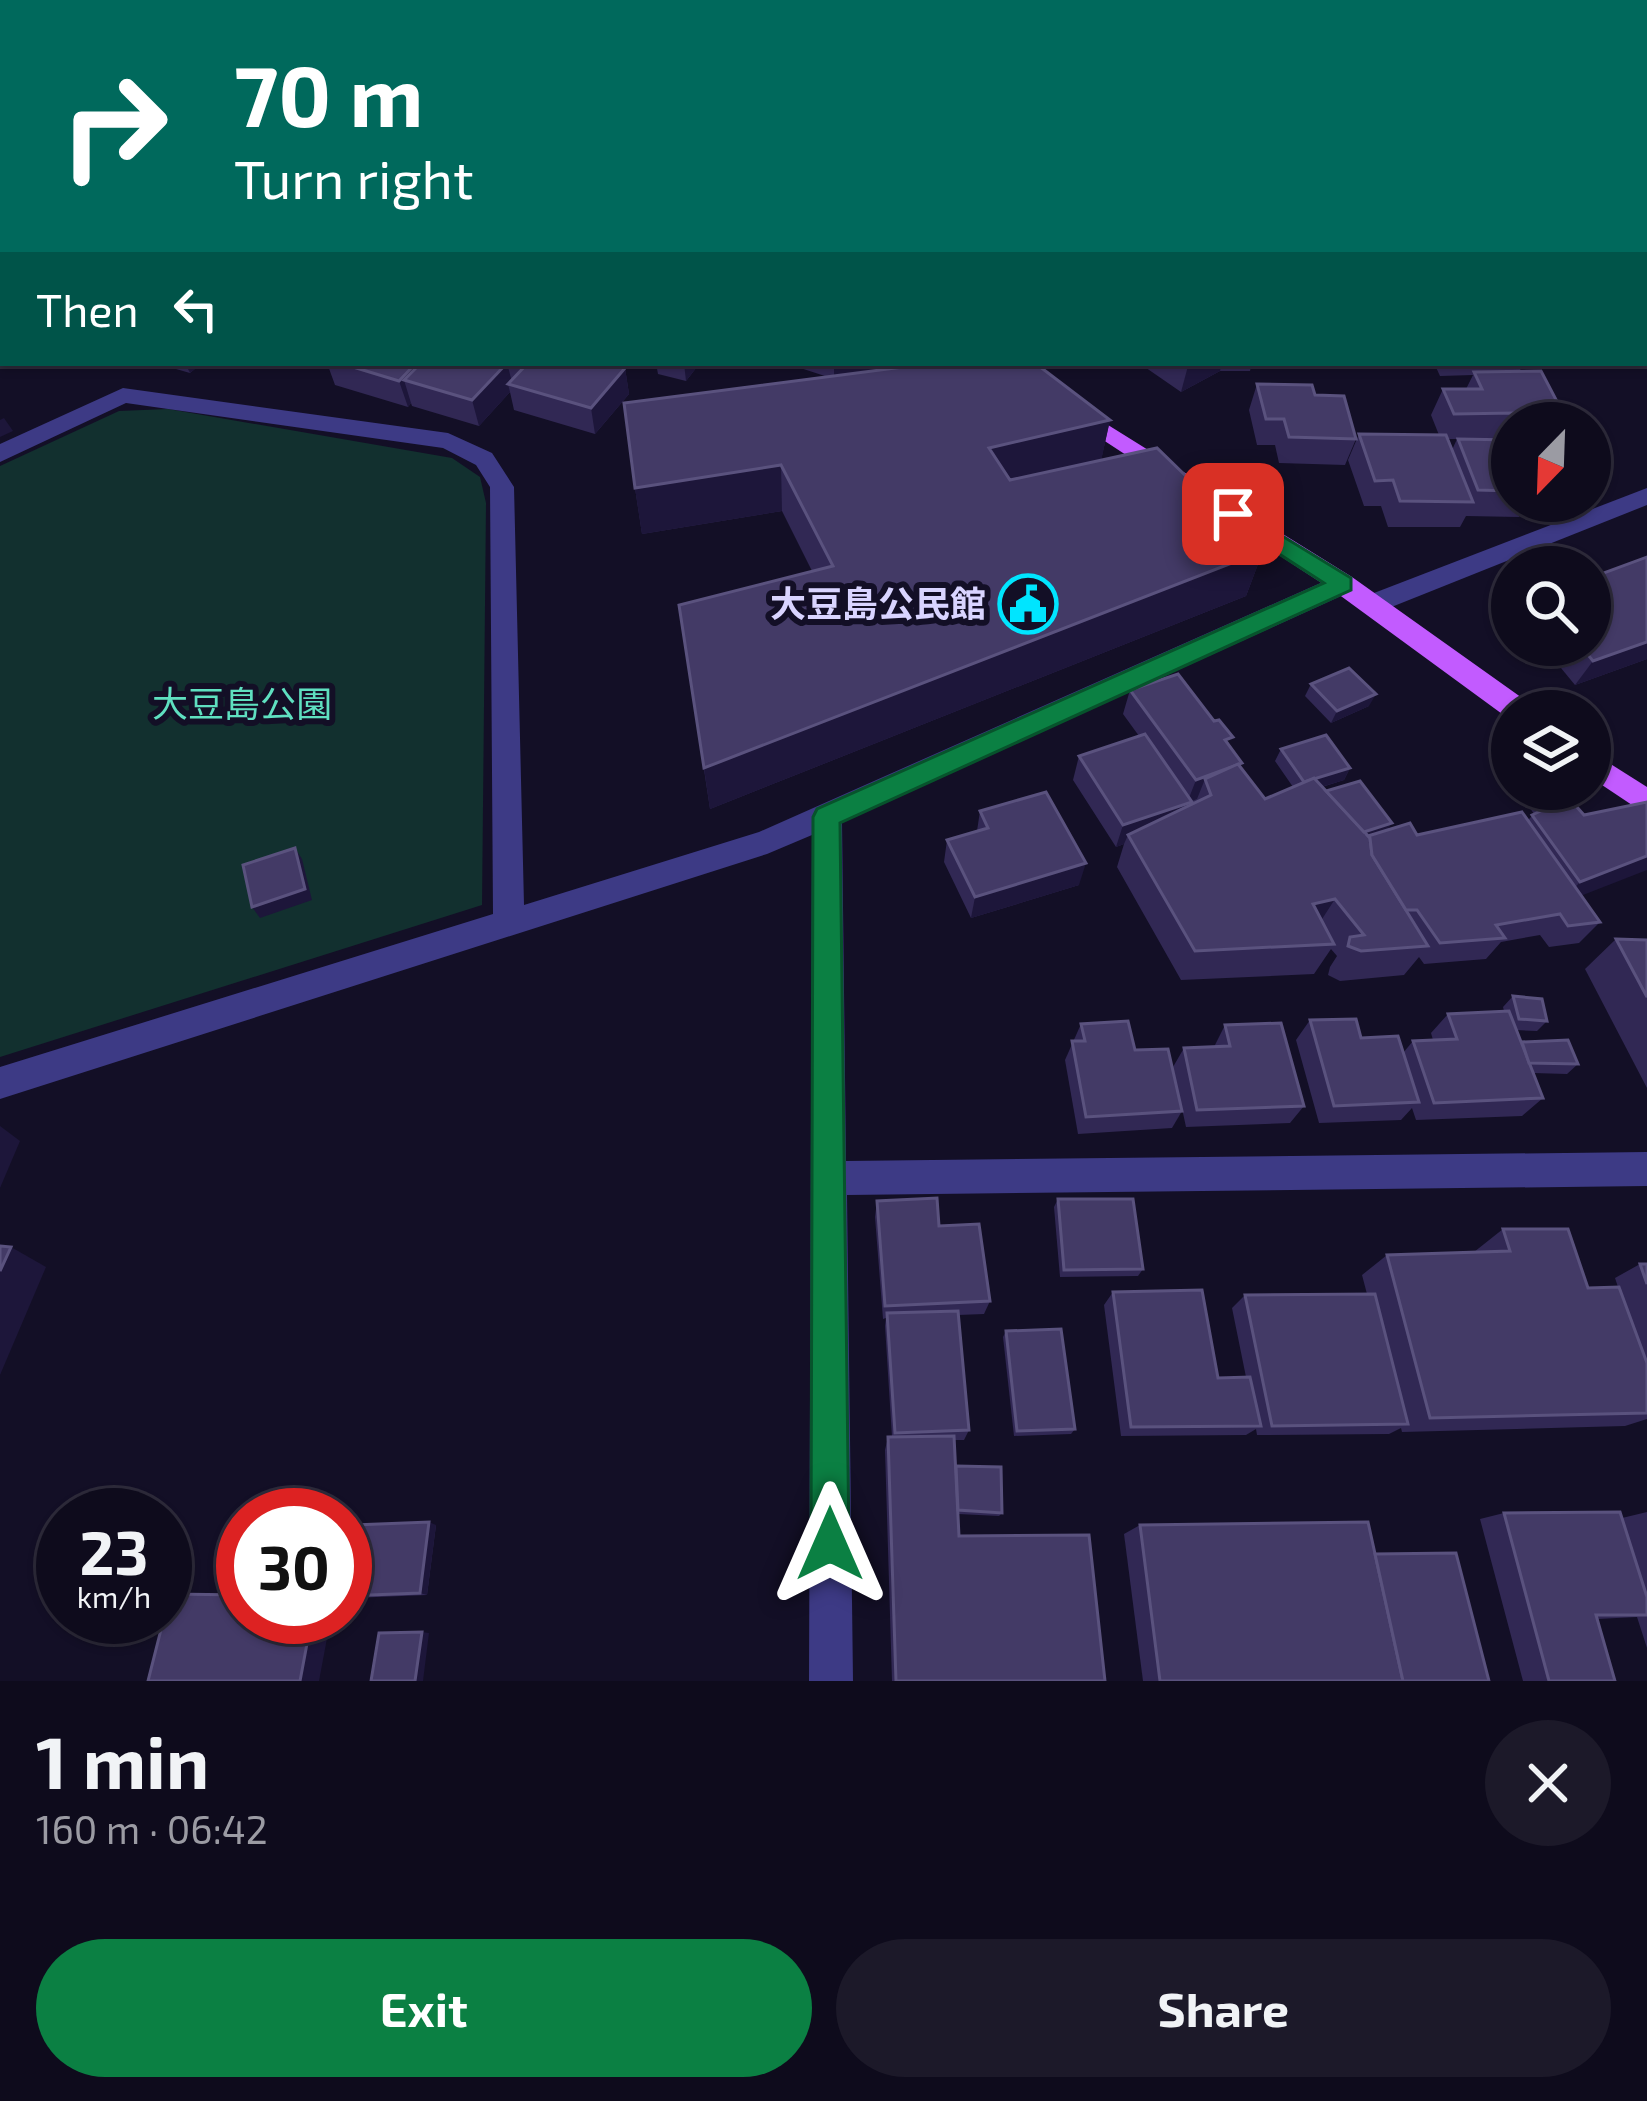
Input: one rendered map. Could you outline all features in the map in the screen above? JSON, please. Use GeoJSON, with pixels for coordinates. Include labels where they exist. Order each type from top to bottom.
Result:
{"type":"FeatureCollection","features":[{"type":"Feature","properties":{"kind":"main road"},"geometry":{"type":"LineString","coordinates":[[1053,397],[1343,584],[1491,691]]}},
{"type":"Feature","properties":{"kind":"main road"},"geometry":{"type":"LineString","coordinates":[[1611,777],[1647,802]]}},
{"type":"Feature","properties":{"kind":"street"},"geometry":{"type":"LineString","coordinates":[[0,454],[123,395],[448,441],[484,459],[502,487],[509,921]]}},
{"type":"Feature","properties":{"kind":"street"},"geometry":{"type":"LineString","coordinates":[[1370,604],[1647,496]]}},
{"type":"Feature","properties":{"kind":"street"},"geometry":{"type":"LineString","coordinates":[[0,1083],[767,842],[1343,584]]}},
{"type":"Feature","properties":{"kind":"street"},"geometry":{"type":"LineString","coordinates":[[827,817],[831,1681]]}},
{"type":"Feature","properties":{"kind":"street"},"geometry":{"type":"LineString","coordinates":[[828,1178],[1647,1169]]}},
{"type":"Feature","properties":{"kind":"green space","name":"大豆島公園"},"geometry":{"type":"Polygon","coordinates":[[[168,409],[452,458],[480,477],[486,503],[482,905],[0,1057],[0,466],[119,411],[168,409]]]}},
{"type":"Feature","properties":{"kind":"building"},"geometry":{"type":"Polygon","coordinates":[[[350,366],[413,366],[399,381],[350,366]]]}},
{"type":"Feature","properties":{"kind":"building"},"geometry":{"type":"Polygon","coordinates":[[[418,366],[504,366],[472,400],[404,380],[418,366]]]}},
{"type":"Feature","properties":{"kind":"building"},"geometry":{"type":"Polygon","coordinates":[[[525,366],[625,368],[591,408],[508,384],[525,366]]]}},
{"type":"Feature","properties":{"kind":"building","name":"大豆島公民館"},"geometry":{"type":"Polygon","coordinates":[[[911,366],[1039,366],[1110,420],[989,448],[1010,480],[1157,448],[1263,551],[704,768],[679,605],[833,566],[781,465],[635,488],[624,403],[911,366]]]}},
{"type":"Feature","properties":{"kind":"building"},"geometry":{"type":"Polygon","coordinates":[[[1541,371],[1557,402],[1491,402],[1491,413],[1454,414],[1443,389],[1482,389],[1474,372],[1541,371]]]}},
{"type":"Feature","properties":{"kind":"building"},"geometry":{"type":"Polygon","coordinates":[[[1257,384],[1312,385],[1315,395],[1344,396],[1356,439],[1289,437],[1284,419],[1266,419],[1257,384]]]}},
{"type":"Feature","properties":{"kind":"building"},"geometry":{"type":"Polygon","coordinates":[[[1359,434],[1446,435],[1473,502],[1400,501],[1393,480],[1375,481],[1359,434]]]}},
{"type":"Feature","properties":{"kind":"building"},"geometry":{"type":"Polygon","coordinates":[[[1458,439],[1491,440],[1491,490],[1478,490],[1458,439]]]}},
{"type":"Feature","properties":{"kind":"building"},"geometry":{"type":"Polygon","coordinates":[[[1647,557],[1647,642],[1611,655],[1611,570],[1647,557]]]}},
{"type":"Feature","properties":{"kind":"building"},"geometry":{"type":"Polygon","coordinates":[[[1349,668],[1376,694],[1337,711],[1311,684],[1349,668]]]}},
{"type":"Feature","properties":{"kind":"building"},"geometry":{"type":"Polygon","coordinates":[[[1178,674],[1214,721],[1219,720],[1233,737],[1225,740],[1242,763],[1196,780],[1130,690],[1178,674]]]}},
{"type":"Feature","properties":{"kind":"building"},"geometry":{"type":"Polygon","coordinates":[[[1145,734],[1192,802],[1123,825],[1079,756],[1145,734]]]}},
{"type":"Feature","properties":{"kind":"building"},"geometry":{"type":"Polygon","coordinates":[[[1326,735],[1350,768],[1304,782],[1281,749],[1326,735]]]}},
{"type":"Feature","properties":{"kind":"building"},"geometry":{"type":"Polygon","coordinates":[[[1238,764],[1265,799],[1314,778],[1370,838],[1372,855],[1428,946],[1361,951],[1348,946],[1350,937],[1364,935],[1335,899],[1313,904],[1334,944],[1195,951],[1128,835],[1211,795],[1205,779],[1238,764]]]}},
{"type":"Feature","properties":{"kind":"building"},"geometry":{"type":"Polygon","coordinates":[[[1360,781],[1392,823],[1364,832],[1326,791],[1360,781]]]}},
{"type":"Feature","properties":{"kind":"building"},"geometry":{"type":"Polygon","coordinates":[[[1046,792],[1086,863],[975,897],[947,840],[988,828],[980,811],[1046,792]]]}},
{"type":"Feature","properties":{"kind":"building"},"geometry":{"type":"Polygon","coordinates":[[[1647,802],[1647,856],[1580,882],[1532,815],[1543,810],[1580,810],[1584,815],[1647,802]]]}},
{"type":"Feature","properties":{"kind":"building"},"geometry":{"type":"Polygon","coordinates":[[[1522,812],[1600,922],[1568,926],[1560,914],[1496,925],[1505,938],[1440,943],[1417,910],[1406,910],[1372,855],[1368,836],[1410,823],[1417,835],[1522,812]]]}},
{"type":"Feature","properties":{"kind":"building"},"geometry":{"type":"Polygon","coordinates":[[[295,848],[305,889],[252,907],[243,865],[295,848]]]}},
{"type":"Feature","properties":{"kind":"building"},"geometry":{"type":"Polygon","coordinates":[[[1616,939],[1647,940],[1647,997],[1616,939]]]}},
{"type":"Feature","properties":{"kind":"building"},"geometry":{"type":"Polygon","coordinates":[[[1513,996],[1542,999],[1547,1021],[1519,1019],[1513,996]]]}},
{"type":"Feature","properties":{"kind":"building"},"geometry":{"type":"Polygon","coordinates":[[[1509,1011],[1543,1098],[1434,1103],[1413,1041],[1457,1039],[1448,1014],[1509,1011]]]}},
{"type":"Feature","properties":{"kind":"building"},"geometry":{"type":"Polygon","coordinates":[[[1356,1019],[1361,1038],[1398,1036],[1419,1102],[1334,1106],[1310,1020],[1356,1019]]]}},
{"type":"Feature","properties":{"kind":"building"},"geometry":{"type":"Polygon","coordinates":[[[1128,1021],[1135,1050],[1168,1049],[1182,1111],[1086,1117],[1072,1041],[1085,1041],[1081,1024],[1128,1021]]]}},
{"type":"Feature","properties":{"kind":"building"},"geometry":{"type":"Polygon","coordinates":[[[1281,1023],[1304,1106],[1197,1110],[1184,1048],[1230,1046],[1225,1025],[1281,1023]]]}},
{"type":"Feature","properties":{"kind":"building"},"geometry":{"type":"Polygon","coordinates":[[[1568,1040],[1578,1064],[1529,1063],[1522,1042],[1568,1040]]]}},
{"type":"Feature","properties":{"kind":"building"},"geometry":{"type":"Polygon","coordinates":[[[937,1198],[939,1226],[979,1224],[990,1301],[885,1306],[877,1201],[937,1198]]]}},
{"type":"Feature","properties":{"kind":"building"},"geometry":{"type":"Polygon","coordinates":[[[1058,1199],[1133,1199],[1143,1269],[1064,1270],[1058,1199]]]}},
{"type":"Feature","properties":{"kind":"building"},"geometry":{"type":"Polygon","coordinates":[[[1503,1229],[1568,1229],[1588,1288],[1619,1287],[1647,1363],[1647,1413],[1430,1418],[1387,1255],[1510,1251],[1503,1229]]]}},
{"type":"Feature","properties":{"kind":"building"},"geometry":{"type":"Polygon","coordinates":[[[0,1246],[11,1247],[0,1271],[0,1246]]]}},
{"type":"Feature","properties":{"kind":"building"},"geometry":{"type":"Polygon","coordinates":[[[1202,1290],[1218,1378],[1250,1377],[1261,1426],[1131,1427],[1113,1292],[1202,1290]]]}},
{"type":"Feature","properties":{"kind":"building"},"geometry":{"type":"Polygon","coordinates":[[[1375,1294],[1408,1424],[1272,1426],[1245,1295],[1375,1294]]]}},
{"type":"Feature","properties":{"kind":"building"},"geometry":{"type":"Polygon","coordinates":[[[958,1311],[969,1430],[895,1433],[887,1313],[958,1311]]]}},
{"type":"Feature","properties":{"kind":"building"},"geometry":{"type":"Polygon","coordinates":[[[1061,1329],[1075,1429],[1017,1431],[1006,1331],[1061,1329]]]}},
{"type":"Feature","properties":{"kind":"building"},"geometry":{"type":"Polygon","coordinates":[[[954,1436],[959,1536],[1089,1535],[1105,1681],[896,1681],[888,1437],[954,1436]]]}},
{"type":"Feature","properties":{"kind":"building"},"geometry":{"type":"Polygon","coordinates":[[[956,1466],[1001,1467],[1002,1513],[958,1510],[956,1466]]]}},
{"type":"Feature","properties":{"kind":"building"},"geometry":{"type":"Polygon","coordinates":[[[1620,1512],[1647,1597],[1647,1615],[1596,1615],[1615,1681],[1549,1681],[1504,1513],[1620,1512]]]}},
{"type":"Feature","properties":{"kind":"building"},"geometry":{"type":"Polygon","coordinates":[[[429,1522],[420,1593],[372,1595],[372,1524],[429,1522]]]}},
{"type":"Feature","properties":{"kind":"building"},"geometry":{"type":"Polygon","coordinates":[[[1368,1522],[1403,1681],[1160,1681],[1140,1525],[1368,1522]]]}},
{"type":"Feature","properties":{"kind":"building"},"geometry":{"type":"Polygon","coordinates":[[[1456,1553],[1489,1681],[1403,1681],[1375,1554],[1456,1553]]]}},
{"type":"Feature","properties":{"kind":"building"},"geometry":{"type":"Polygon","coordinates":[[[192,1594],[216,1595],[216,1644],[307,1644],[300,1681],[148,1681],[157,1644],[192,1644],[192,1594]]]}},
{"type":"Feature","properties":{"kind":"building"},"geometry":{"type":"Polygon","coordinates":[[[422,1632],[415,1681],[371,1681],[379,1633],[422,1632]]]}},
{"type":"Feature","properties":{"kind":"place","name":"大豆島公民館"},"geometry":{"type":"Point","coordinates":[1028,604]}},
{"type":"Feature","properties":{"kind":"route"},"geometry":{"type":"LineString","coordinates":[[830,1544],[827,817],[1343,584],[1233,514]]}}]}
